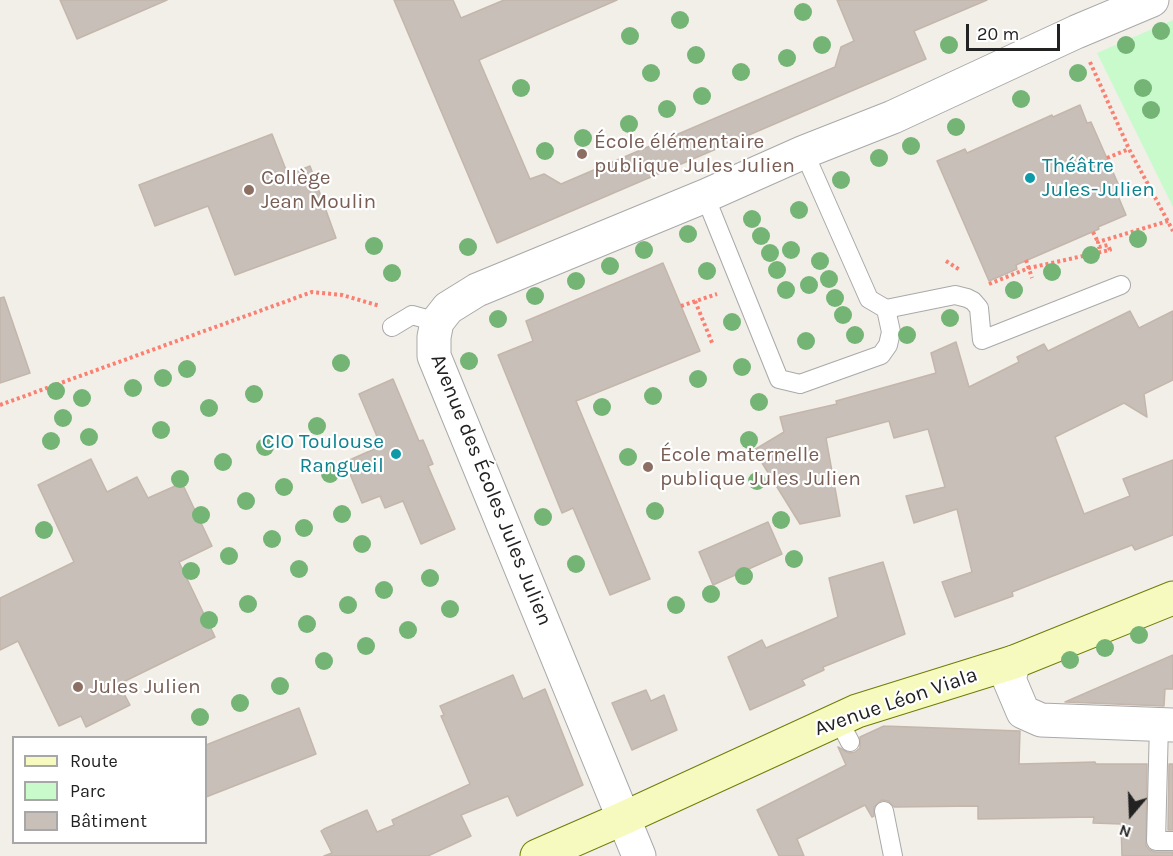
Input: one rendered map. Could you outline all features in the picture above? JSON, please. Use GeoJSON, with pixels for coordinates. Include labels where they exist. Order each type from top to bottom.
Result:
{"type":"FeatureCollection","features":[{"type":"Feature","properties":{"kind":"street","name":"Avenue des Écoles Jules Julien"},"geometry":{"type":"LineString","coordinates":[[639,856],[434,356],[434,337],[425,319],[477,290],[705,196],[804,152],[893,117],[1076,32],[1152,0]]}},
{"type":"Feature","properties":{"kind":"street","name":"Avenue Léon Viala"},"geometry":{"type":"LineString","coordinates":[[537,856],[624,818],[844,730],[857,711],[1014,662],[1173,598]]}},
{"type":"Feature","properties":{"kind":"street"},"geometry":{"type":"LineString","coordinates":[[1014,662],[1009,679],[1023,711],[1041,720],[1166,724]]}},
{"type":"Feature","properties":{"kind":"lane"},"geometry":{"type":"LineString","coordinates":[[804,152],[869,298],[886,309],[955,295],[967,298],[974,301],[979,308],[982,340],[1121,285]]}},
{"type":"Feature","properties":{"kind":"lane"},"geometry":{"type":"LineString","coordinates":[[705,196],[779,379],[800,384],[881,355],[888,345],[891,332],[886,309]]}},
{"type":"Feature","properties":{"kind":"lane"},"geometry":{"type":"LineString","coordinates":[[392,327],[425,319]]}},
{"type":"Feature","properties":{"kind":"lane"},"geometry":{"type":"LineString","coordinates":[[1166,724],[1156,841],[1173,841]]}},
{"type":"Feature","properties":{"kind":"lane"},"geometry":{"type":"LineString","coordinates":[[884,811],[893,856]]}},
{"type":"Feature","properties":{"kind":"path"},"geometry":{"type":"LineString","coordinates":[[1076,32],[1129,148],[1173,231]]}},
{"type":"Feature","properties":{"kind":"path"},"geometry":{"type":"LineString","coordinates":[[1107,158],[1129,148]]}},
{"type":"Feature","properties":{"kind":"path"},"geometry":{"type":"LineString","coordinates":[[1098,242],[1168,221]]}},
{"type":"Feature","properties":{"kind":"path"},"geometry":{"type":"LineString","coordinates":[[986,286],[1029,268],[1110,250],[1108,245],[1099,247],[1093,232]]}},
{"type":"Feature","properties":{"kind":"path"},"geometry":{"type":"LineString","coordinates":[[1026,260],[1032,278]]}},
{"type":"Feature","properties":{"kind":"path"},"geometry":{"type":"LineString","coordinates":[[945,261],[966,273]]}},
{"type":"Feature","properties":{"kind":"path"},"geometry":{"type":"LineString","coordinates":[[681,306],[741,285]]}},
{"type":"Feature","properties":{"kind":"path"},"geometry":{"type":"LineString","coordinates":[[0,405],[312,292],[342,295],[425,319]]}},
{"type":"Feature","properties":{"kind":"path"},"geometry":{"type":"LineString","coordinates":[[695,301],[713,345]]}},
{"type":"Feature","properties":{"kind":"green space"},"geometry":{"type":"Polygon","coordinates":[[[1173,20],[1173,207],[1097,53],[1173,20]]]}},
{"type":"Feature","properties":{"kind":"building"},"geometry":{"type":"Polygon","coordinates":[[[60,0],[167,0],[77,39],[60,0]]]}},
{"type":"Feature","properties":{"kind":"building"},"geometry":{"type":"Polygon","coordinates":[[[394,0],[453,0],[461,18],[504,0],[617,0],[479,60],[530,179],[544,174],[561,184],[835,67],[841,47],[854,41],[837,0],[987,0],[914,31],[926,59],[497,243],[394,0]]]}},
{"type":"Feature","properties":{"kind":"building","name":"Théâtre Jules-Julien"},"geometry":{"type":"Polygon","coordinates":[[[1080,105],[1087,123],[1091,122],[1123,195],[1118,196],[1126,215],[1016,265],[1017,269],[989,281],[937,161],[965,149],[967,153],[1080,105]]]}},
{"type":"Feature","properties":{"kind":"building"},"geometry":{"type":"Polygon","coordinates":[[[272,134],[288,175],[310,166],[336,238],[235,275],[208,206],[155,226],[139,185],[272,134]]]}},
{"type":"Feature","properties":{"kind":"building","name":"École maternelle publique Jules Julien"},"geometry":{"type":"Polygon","coordinates":[[[663,263],[700,351],[576,401],[650,579],[610,595],[573,508],[562,513],[498,355],[533,341],[526,321],[663,263]]]}},
{"type":"Feature","properties":{"kind":"building"},"geometry":{"type":"Polygon","coordinates":[[[4,297],[30,373],[0,383],[0,298],[4,297]]]}},
{"type":"Feature","properties":{"kind":"building"},"geometry":{"type":"Polygon","coordinates":[[[1130,311],[1139,328],[1173,311],[1173,380],[1144,394],[1147,417],[1124,403],[1055,437],[1084,514],[1130,496],[1123,479],[1173,460],[1173,535],[1135,550],[1132,545],[1012,592],[1013,596],[955,617],[942,582],[972,572],[957,509],[914,523],[906,496],[945,487],[928,429],[894,438],[889,421],[826,438],[840,516],[800,524],[754,450],[784,432],[780,417],[837,404],[836,401],[936,373],[931,353],[956,342],[969,387],[1019,362],[1017,357],[1044,344],[1048,351],[1130,311]]]}},
{"type":"Feature","properties":{"kind":"building","name":"CIO Toulouse Rangueil"},"geometry":{"type":"Polygon","coordinates":[[[393,379],[419,441],[423,440],[433,464],[428,466],[455,529],[421,544],[403,501],[385,508],[380,496],[362,503],[345,462],[381,446],[359,394],[393,379]]]}},
{"type":"Feature","properties":{"kind":"building"},"geometry":{"type":"Polygon","coordinates":[[[91,459],[107,492],[137,477],[148,498],[182,483],[212,546],[179,562],[215,637],[119,684],[130,705],[86,727],[81,716],[59,726],[18,641],[0,650],[0,598],[74,562],[38,485],[91,459]]]}},
{"type":"Feature","properties":{"kind":"building"},"geometry":{"type":"Polygon","coordinates":[[[768,522],[782,554],[713,585],[699,552],[768,522]]]}},
{"type":"Feature","properties":{"kind":"building"},"geometry":{"type":"Polygon","coordinates":[[[883,562],[905,634],[823,667],[824,670],[802,680],[805,685],[750,710],[728,657],[762,640],[766,648],[838,617],[829,578],[883,562]]]}},
{"type":"Feature","properties":{"kind":"building"},"geometry":{"type":"Polygon","coordinates":[[[1173,655],[1173,689],[1165,689],[1164,706],[1065,702],[1173,655]]]}},
{"type":"Feature","properties":{"kind":"building"},"geometry":{"type":"Polygon","coordinates":[[[513,675],[523,699],[545,689],[583,785],[517,816],[508,796],[461,815],[471,836],[428,856],[324,856],[332,853],[321,831],[324,829],[367,810],[377,832],[394,825],[392,820],[470,784],[441,716],[444,715],[440,706],[513,675]]]}},
{"type":"Feature","properties":{"kind":"building"},"geometry":{"type":"Polygon","coordinates":[[[646,690],[651,701],[664,695],[677,730],[632,750],[612,703],[646,690]]]}},
{"type":"Feature","properties":{"kind":"building"},"geometry":{"type":"Polygon","coordinates":[[[299,708],[316,754],[207,797],[207,745],[299,708]]]}},
{"type":"Feature","properties":{"kind":"building"},"geometry":{"type":"Polygon","coordinates":[[[884,726],[1020,731],[1019,764],[1095,762],[1096,764],[1147,764],[1146,846],[1155,852],[1173,852],[1173,856],[1122,856],[1121,824],[1093,823],[1094,817],[978,819],[978,806],[894,807],[888,801],[882,800],[874,807],[872,817],[865,805],[797,839],[804,856],[779,856],[757,810],[846,765],[838,747],[849,753],[855,752],[860,748],[860,737],[884,726]]]}},
{"type":"Feature","properties":{"kind":"building"},"geometry":{"type":"Polygon","coordinates":[[[1169,764],[1173,764],[1173,830],[1168,830],[1169,764]]]}},
{"type":"Feature","properties":{"kind":"place","name":"École élémentaire publique Jules Julien"},"geometry":{"type":"Point","coordinates":[582,154]}},
{"type":"Feature","properties":{"kind":"place","name":"Théâtre Jules-Julien"},"geometry":{"type":"Point","coordinates":[1030,178]}},
{"type":"Feature","properties":{"kind":"place","name":"Collège Jean Moulin"},"geometry":{"type":"Point","coordinates":[249,190]}},
{"type":"Feature","properties":{"kind":"place","name":"CIO Toulouse Rangueil"},"geometry":{"type":"Point","coordinates":[396,454]}},
{"type":"Feature","properties":{"kind":"place","name":"École maternelle publique Jules Julien"},"geometry":{"type":"Point","coordinates":[648,467]}},
{"type":"Feature","properties":{"kind":"place","name":"Jules Julien"},"geometry":{"type":"Point","coordinates":[78,687]}}]}
